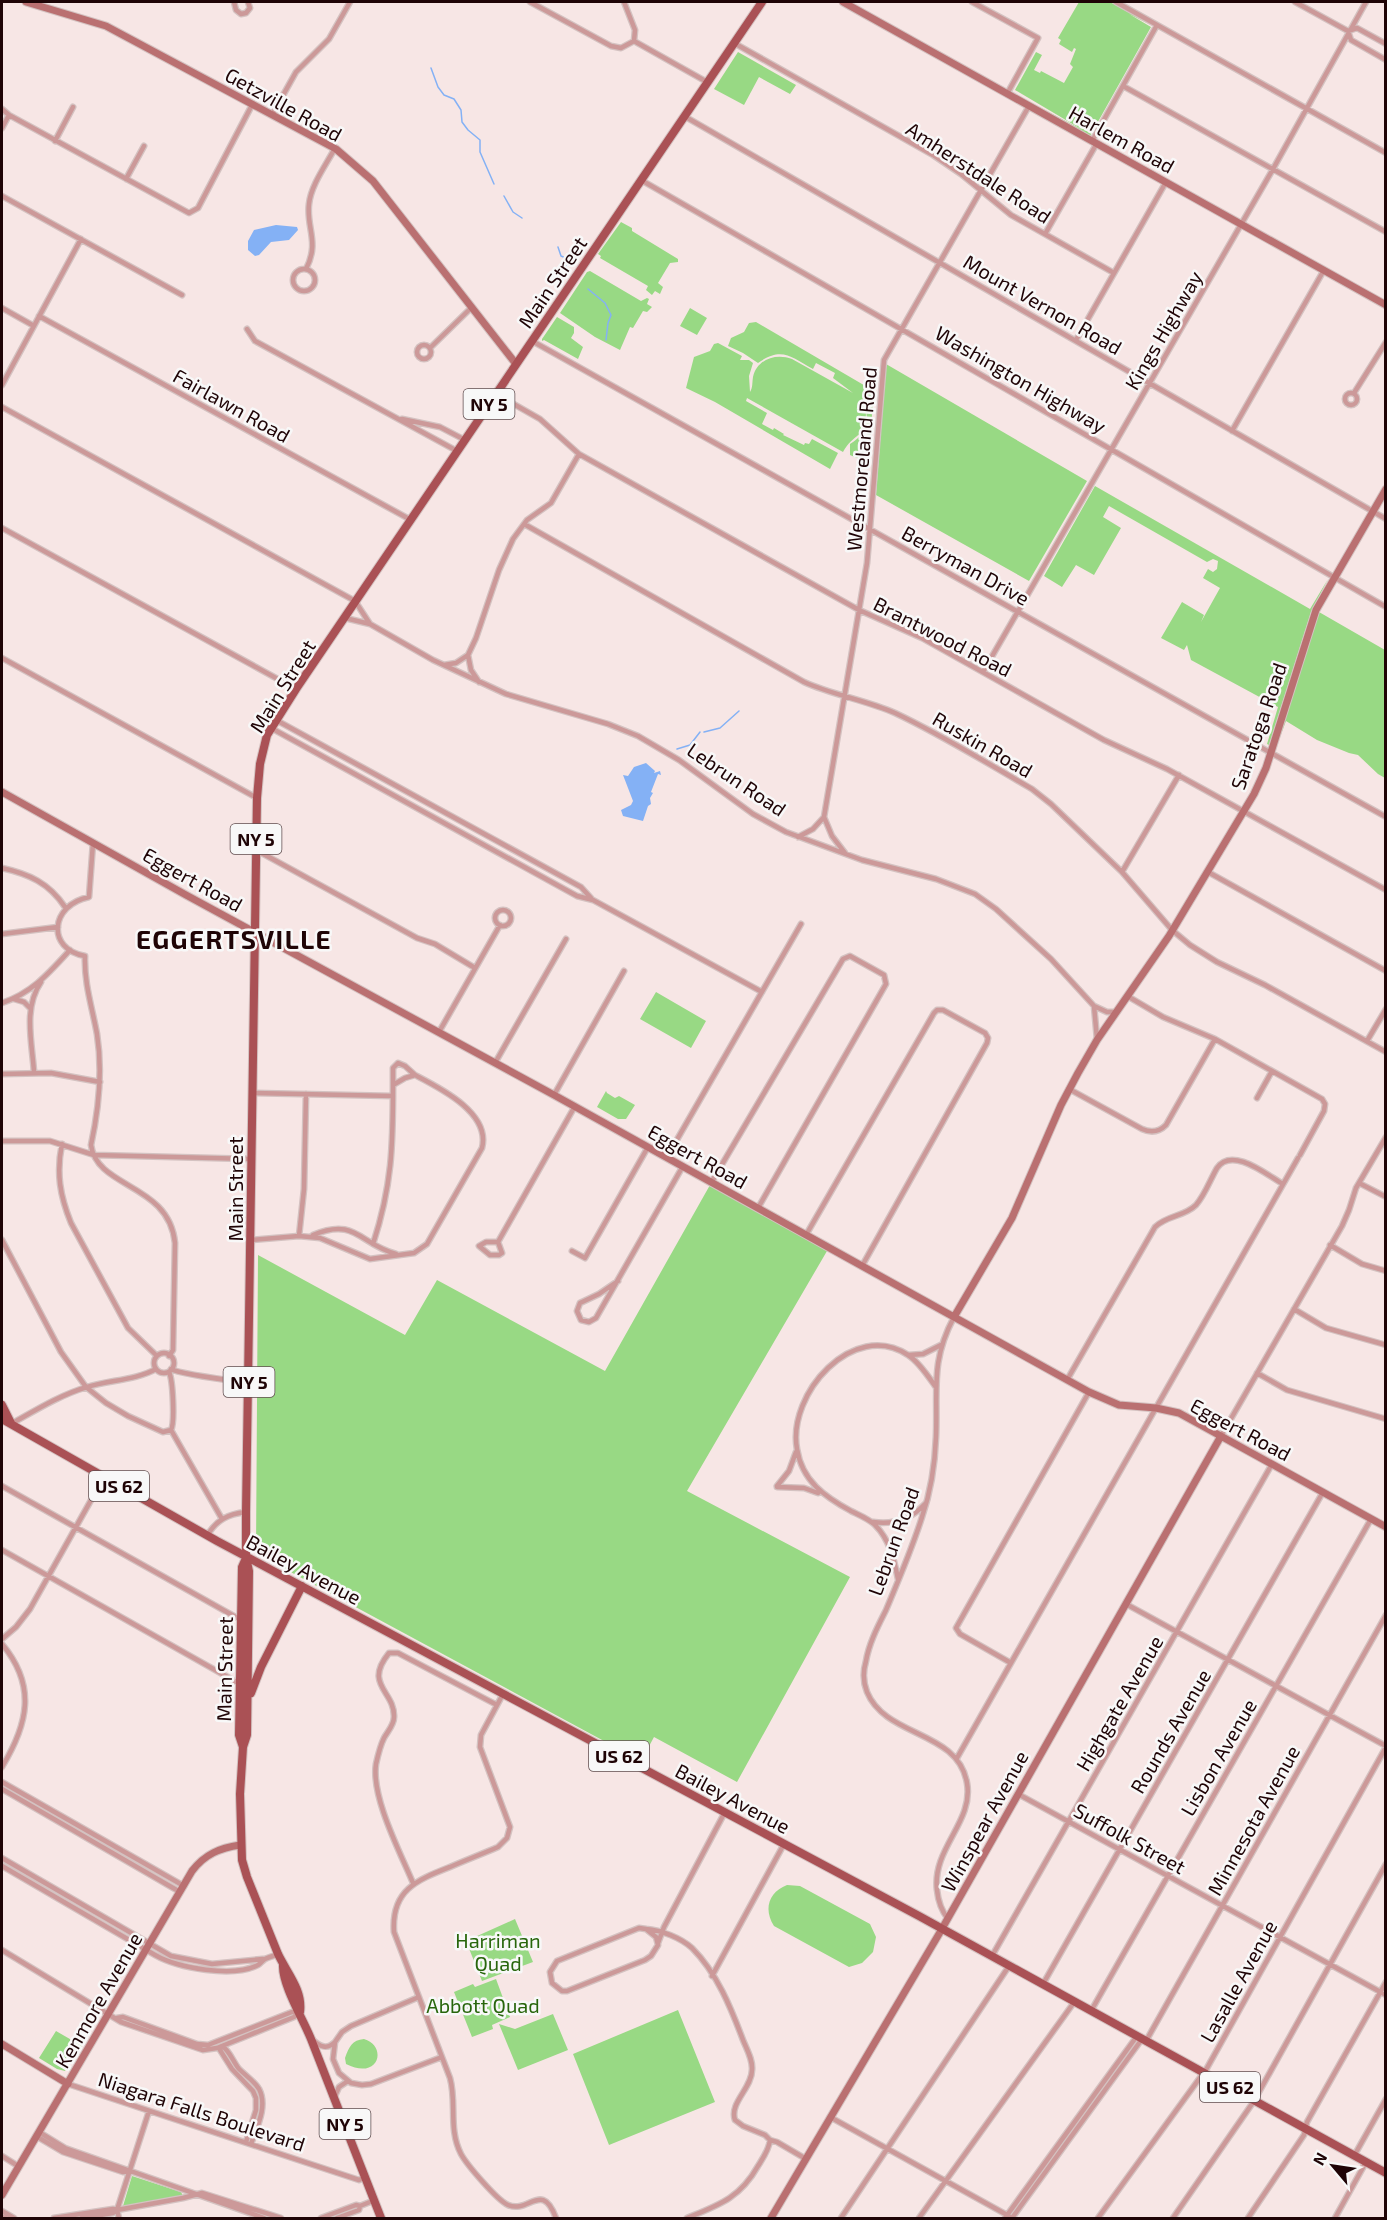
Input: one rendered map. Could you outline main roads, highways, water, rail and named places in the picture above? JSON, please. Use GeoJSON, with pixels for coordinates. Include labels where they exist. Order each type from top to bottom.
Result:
{"type":"FeatureCollection","features":[{"type":"Feature","properties":{"kind":"main road","name":"Main Street"},"geometry":{"type":"LineString","coordinates":[[243,1747],[239,1735],[244,1686],[242,1567],[246,1557],[256,798],[263,748],[271,728],[296,689],[762,2]]}},
{"type":"Feature","properties":{"kind":"main road"},"geometry":{"type":"LineString","coordinates":[[2,1405],[11,1424]]}},
{"type":"Feature","properties":{"kind":"main road","name":"Bailey Avenue"},"geometry":{"type":"LineString","coordinates":[[2,1419],[207,1536],[992,1956],[1386,2173]]}},
{"type":"Feature","properties":{"kind":"main road"},"geometry":{"type":"LineString","coordinates":[[248,1703],[253,1684],[302,1587]]}},
{"type":"Feature","properties":{"kind":"main road","name":"Main Street"},"geometry":{"type":"LineString","coordinates":[[244,1686],[248,1703],[247,1735],[243,1747],[240,1794],[240,1845],[247,1877],[278,1954],[289,1971],[302,2003],[300,2012],[383,2217]]}},
{"type":"Feature","properties":{"kind":"water"},"geometry":{"type":"Polygon","coordinates":[[[276,225],[297,227],[298,230],[289,240],[271,242],[259,255],[255,256],[248,250],[248,241],[254,230],[276,225]]]}},
{"type":"Feature","properties":{"kind":"water"},"geometry":{"type":"Polygon","coordinates":[[[646,763],[655,771],[654,773],[660,771],[661,775],[658,774],[651,792],[653,793],[650,798],[651,804],[648,806],[643,821],[623,816],[621,810],[631,805],[633,801],[623,775],[628,776],[634,767],[646,763]]]}},
{"type":"Feature","properties":{"kind":"waterway"},"geometry":{"type":"LineString","coordinates":[[431,68],[438,87],[444,95],[454,99],[461,110],[462,122],[480,140],[480,152],[494,184]]}},
{"type":"Feature","properties":{"kind":"waterway"},"geometry":{"type":"LineString","coordinates":[[504,196],[513,212],[522,218]]}},
{"type":"Feature","properties":{"kind":"waterway"},"geometry":{"type":"LineString","coordinates":[[558,247],[561,256],[566,258],[566,266]]}},
{"type":"Feature","properties":{"kind":"waterway"},"geometry":{"type":"LineString","coordinates":[[588,289],[605,303],[611,315],[606,340]]}},
{"type":"Feature","properties":{"kind":"waterway"},"geometry":{"type":"LineString","coordinates":[[704,732],[720,728],[739,711]]}},
{"type":"Feature","properties":{"kind":"waterway"},"geometry":{"type":"LineString","coordinates":[[677,749],[690,745],[700,732]]}},
{"type":"Feature","properties":{"kind":"district","name":"EGGERTSVILLE"},"geometry":{"type":"Point","coordinates":[234,938]}},
{"type":"Feature","properties":{"kind":"park label","name":"Harriman Quad"},"geometry":{"type":"Point","coordinates":[498,1952]}},
{"type":"Feature","properties":{"kind":"park label","name":"Abbott Quad"},"geometry":{"type":"Point","coordinates":[483,2005]}}]}
